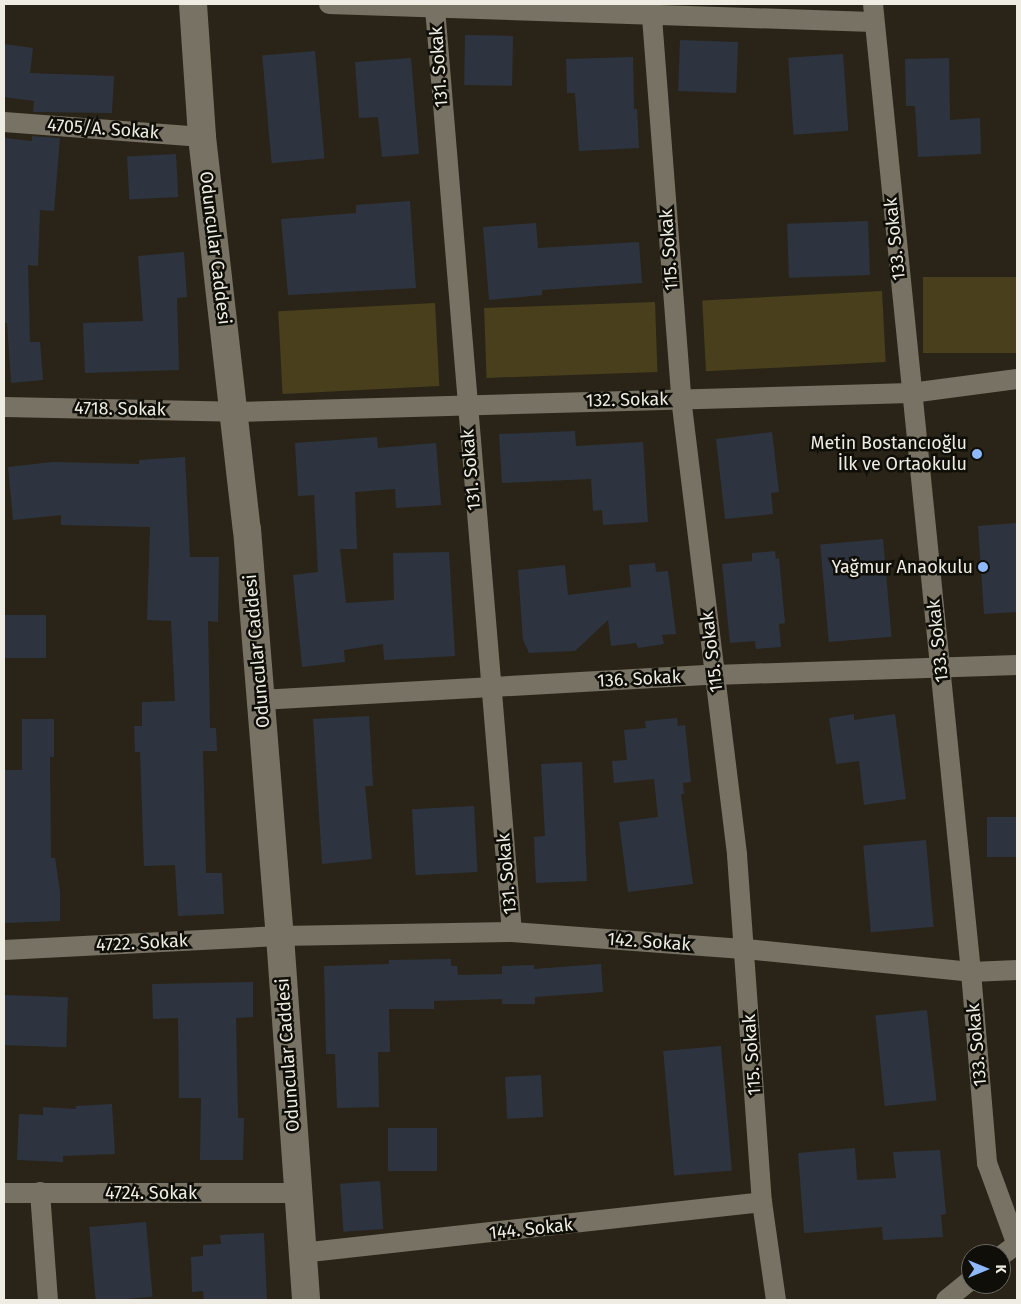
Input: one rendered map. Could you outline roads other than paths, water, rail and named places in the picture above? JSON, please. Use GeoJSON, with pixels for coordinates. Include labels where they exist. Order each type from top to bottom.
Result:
{"type":"FeatureCollection","features":[{"type":"Feature","properties":{"kind":"street","name":"Oduncular Caddesi"},"geometry":{"type":"LineString","coordinates":[[193,4],[202,137],[236,412],[280,936],[301,1253],[306,1300]]}},
{"type":"Feature","properties":{"kind":"street"},"geometry":{"type":"LineString","coordinates":[[329,4],[398,5],[434,8],[873,13]]}},
{"type":"Feature","properties":{"kind":"street","name":"131. Sokak"},"geometry":{"type":"LineString","coordinates":[[434,8],[465,403],[512,932]]}},
{"type":"Feature","properties":{"kind":"street","name":"115. Sokak"},"geometry":{"type":"LineString","coordinates":[[652,10],[681,398],[746,949],[762,1202],[776,1300]]}},
{"type":"Feature","properties":{"kind":"street","name":"133. Sokak"},"geometry":{"type":"LineString","coordinates":[[873,13],[911,393],[941,666],[971,972],[987,1163],[1017,1244]]}},
{"type":"Feature","properties":{"kind":"street","name":"4705/A. Sokak"},"geometry":{"type":"LineString","coordinates":[[4,122],[202,137]]}},
{"type":"Feature","properties":{"kind":"street","name":"132. Sokak"},"geometry":{"type":"LineString","coordinates":[[236,412],[465,403],[911,393],[1017,379]]}},
{"type":"Feature","properties":{"kind":"street","name":"4718. Sokak"},"geometry":{"type":"LineString","coordinates":[[4,407],[236,412]]}},
{"type":"Feature","properties":{"kind":"street","name":"136. Sokak"},"geometry":{"type":"LineString","coordinates":[[260,700],[714,675],[941,666],[1017,666]]}},
{"type":"Feature","properties":{"kind":"street","name":"142. Sokak"},"geometry":{"type":"LineString","coordinates":[[280,936],[512,932],[746,949],[971,972],[1017,970]]}},
{"type":"Feature","properties":{"kind":"street","name":"4722. Sokak"},"geometry":{"type":"LineString","coordinates":[[4,950],[280,936]]}},
{"type":"Feature","properties":{"kind":"street"},"geometry":{"type":"LineString","coordinates":[[40,1192],[48,1300]]}},
{"type":"Feature","properties":{"kind":"street","name":"4724. Sokak"},"geometry":{"type":"LineString","coordinates":[[4,1193],[298,1193]]}},
{"type":"Feature","properties":{"kind":"street","name":"144. Sokak"},"geometry":{"type":"LineString","coordinates":[[301,1253],[762,1202]]}},
{"type":"Feature","properties":{"kind":"street"},"geometry":{"type":"LineString","coordinates":[[946,1300],[961,1288]]}},
{"type":"Feature","properties":{"kind":"place","name":"Metin Bostancıoğlu İlk ve Ortaokulu"},"geometry":{"type":"Point","coordinates":[977,454]}},
{"type":"Feature","properties":{"kind":"place","name":"Yağmur Anaokulu"},"geometry":{"type":"Point","coordinates":[983,567]}}]}
